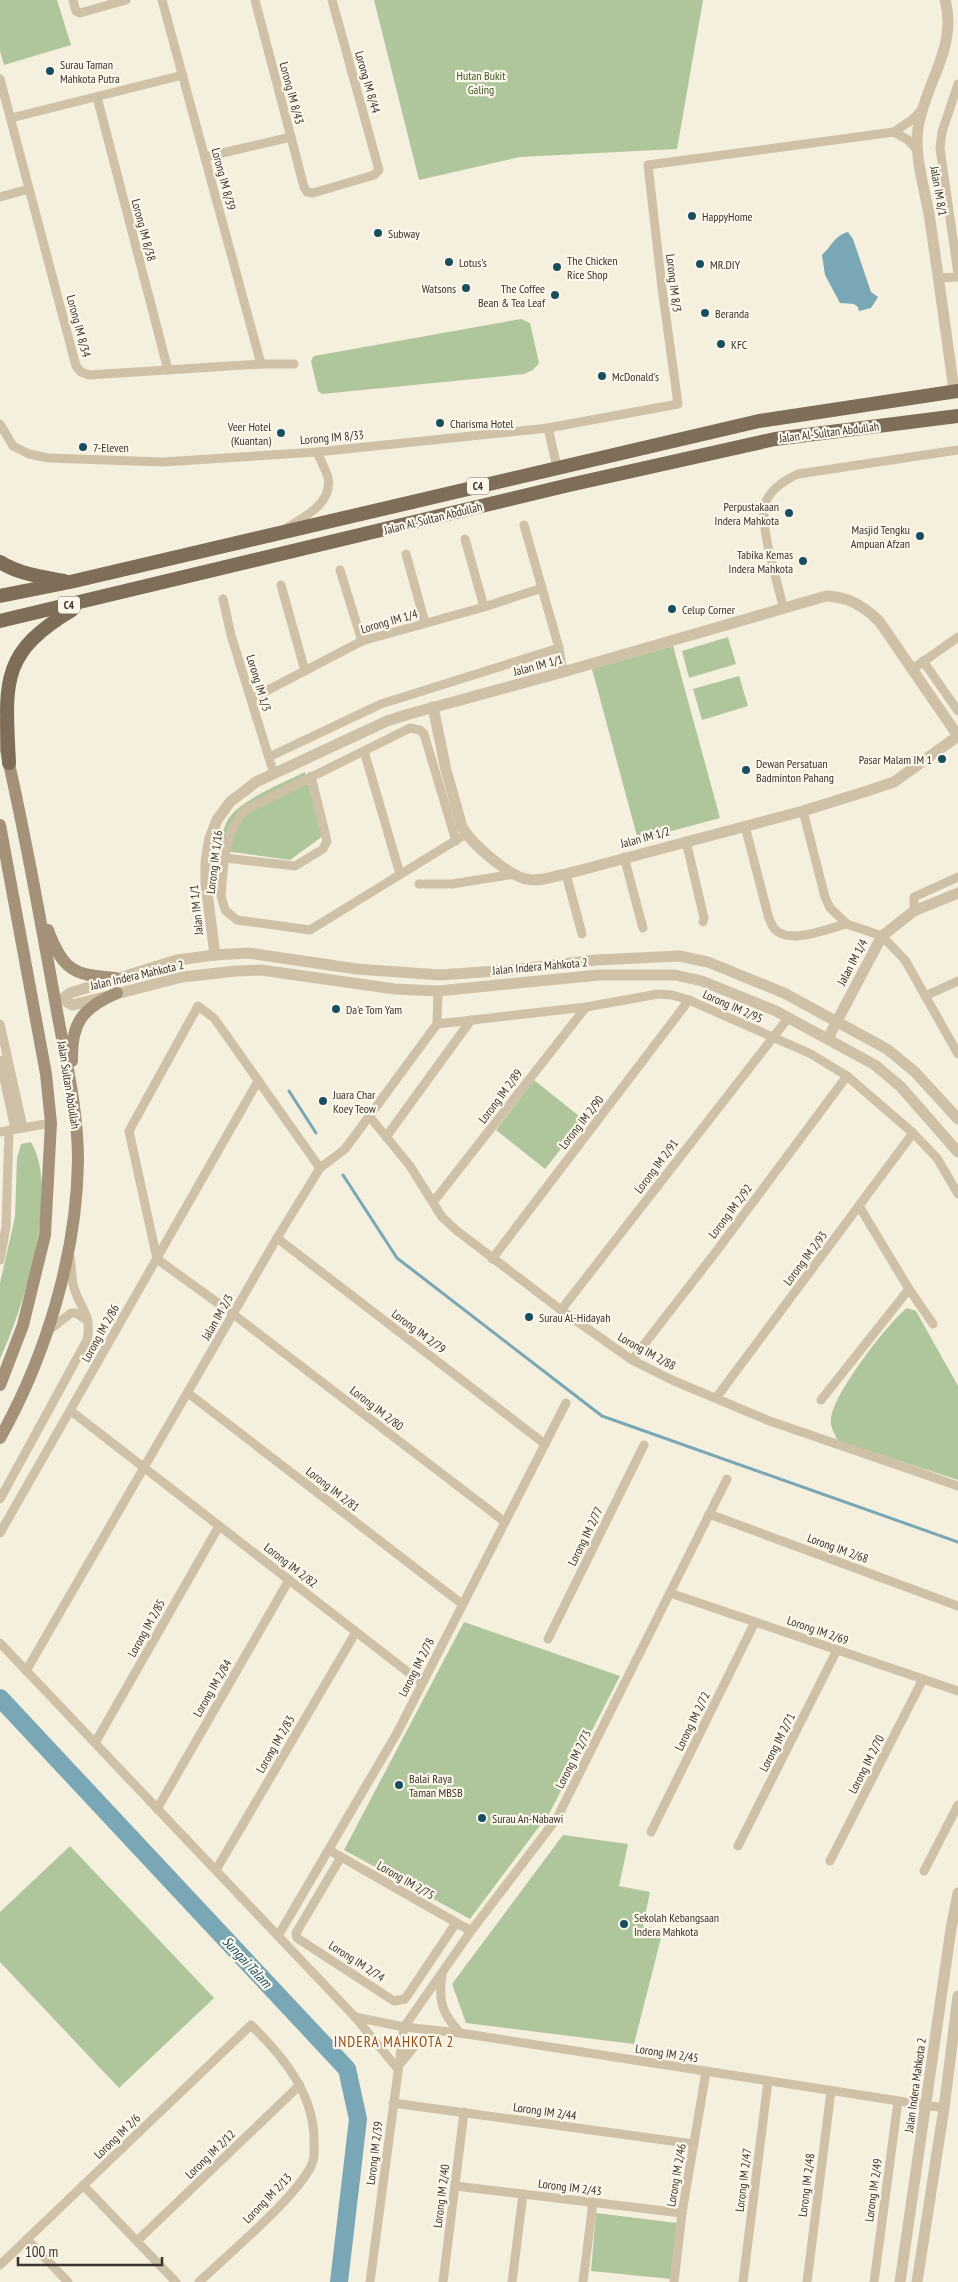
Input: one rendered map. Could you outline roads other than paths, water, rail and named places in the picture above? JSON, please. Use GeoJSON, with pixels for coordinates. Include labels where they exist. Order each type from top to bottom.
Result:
{"type":"FeatureCollection","features":[{"type":"Feature","properties":{"kind":"main road","name":"Jalan Al-Sultan Abdullah"},"geometry":{"type":"LineString","coordinates":[[0,596],[70,582],[759,421],[956,391]]}},
{"type":"Feature","properties":{"kind":"main road","name":"Jalan Al-Sultan Abdullah"},"geometry":{"type":"LineString","coordinates":[[0,621],[137,590],[569,485],[774,439],[957,416]]}},
{"type":"Feature","properties":{"kind":"main road"},"geometry":{"type":"LineString","coordinates":[[0,562],[9,568],[70,582]]}},
{"type":"Feature","properties":{"kind":"main road"},"geometry":{"type":"LineString","coordinates":[[9,763],[5,685],[7,672],[14,656],[26,640],[51,621],[72,610],[137,590]]}},
{"type":"Feature","properties":{"kind":"main road","name":"Jalan Sultan Abdullah"},"geometry":{"type":"LineString","coordinates":[[0,724],[33,880],[75,1114],[78,1160],[68,1249],[48,1331],[13,1414],[0,1438]]}},
{"type":"Feature","properties":{"kind":"main road","name":"Jalan Sultan Abdullah"},"geometry":{"type":"LineString","coordinates":[[0,825],[46,1074],[51,1124],[45,1236],[23,1325],[0,1385]]}},
{"type":"Feature","properties":{"kind":"main road"},"geometry":{"type":"LineString","coordinates":[[33,880],[42,917],[52,942],[66,964],[75,972],[89,976],[116,978]]}},
{"type":"Feature","properties":{"kind":"main road"},"geometry":{"type":"LineString","coordinates":[[75,1114],[72,1046],[75,1027],[86,1011],[99,1001],[117,993]]}},
{"type":"Feature","properties":{"kind":"street"},"geometry":{"type":"LineString","coordinates":[[73,0],[76,11],[80,13],[126,0]]}},
{"type":"Feature","properties":{"kind":"street","name":"Lorong IM 8/39"},"geometry":{"type":"LineString","coordinates":[[162,0],[261,364]]}},
{"type":"Feature","properties":{"kind":"street","name":"Lorong IM 8/43"},"geometry":{"type":"LineString","coordinates":[[255,0],[304,187],[307,192]]}},
{"type":"Feature","properties":{"kind":"street","name":"Lorong IM 8/44"},"geometry":{"type":"LineString","coordinates":[[307,192],[313,193],[374,175],[379,170],[332,0]]}},
{"type":"Feature","properties":{"kind":"street","name":"Jalan IM 8/1"},"geometry":{"type":"LineString","coordinates":[[945,0],[950,27],[945,48],[918,128],[918,151],[956,391]]}},
{"type":"Feature","properties":{"kind":"street"},"geometry":{"type":"LineString","coordinates":[[10,118],[182,75]]}},
{"type":"Feature","properties":{"kind":"street","name":"Lorong IM 8/34"},"geometry":{"type":"LineString","coordinates":[[0,78],[76,366],[81,372],[89,375],[261,364],[294,364]]}},
{"type":"Feature","properties":{"kind":"street"},"geometry":{"type":"LineString","coordinates":[[938,278],[958,275],[940,148],[942,132],[954,104],[958,84]]}},
{"type":"Feature","properties":{"kind":"street","name":"Lorong IM 8/38"},"geometry":{"type":"LineString","coordinates":[[96,96],[168,370]]}},
{"type":"Feature","properties":{"kind":"street"},"geometry":{"type":"LineString","coordinates":[[918,151],[908,140],[894,132],[913,119],[926,102]]}},
{"type":"Feature","properties":{"kind":"street","name":"Lorong IM 8/3"},"geometry":{"type":"LineString","coordinates":[[678,404],[648,166],[894,132]]}},
{"type":"Feature","properties":{"kind":"street"},"geometry":{"type":"LineString","coordinates":[[205,157],[291,137]]}},
{"type":"Feature","properties":{"kind":"street"},"geometry":{"type":"LineString","coordinates":[[0,197],[29,189]]}},
{"type":"Feature","properties":{"kind":"street","name":"Lorong IM 8/33"},"geometry":{"type":"LineString","coordinates":[[0,424],[13,446],[29,454],[48,458],[163,462],[317,452],[548,428],[678,404]]}},
{"type":"Feature","properties":{"kind":"street"},"geometry":{"type":"LineString","coordinates":[[548,428],[556,467]]}},
{"type":"Feature","properties":{"kind":"street"},"geometry":{"type":"LineString","coordinates":[[783,607],[763,514],[769,496],[784,480],[803,473],[958,450]]}},
{"type":"Feature","properties":{"kind":"street"},"geometry":{"type":"LineString","coordinates":[[279,533],[311,513],[324,497],[329,483],[317,452]]}},
{"type":"Feature","properties":{"kind":"street"},"geometry":{"type":"LineString","coordinates":[[524,525],[559,648],[563,672]]}},
{"type":"Feature","properties":{"kind":"street"},"geometry":{"type":"LineString","coordinates":[[465,540],[484,607]]}},
{"type":"Feature","properties":{"kind":"street"},"geometry":{"type":"LineString","coordinates":[[406,554],[425,623]]}},
{"type":"Feature","properties":{"kind":"street"},"geometry":{"type":"LineString","coordinates":[[340,570],[362,641]]}},
{"type":"Feature","properties":{"kind":"street"},"geometry":{"type":"LineString","coordinates":[[281,585],[305,671]]}},
{"type":"Feature","properties":{"kind":"street","name":"Lorong IM 1/4"},"geometry":{"type":"LineString","coordinates":[[251,699],[362,641],[484,607],[542,588]]}},
{"type":"Feature","properties":{"kind":"street","name":"Jalan IM 1/1"},"geometry":{"type":"LineString","coordinates":[[215,955],[206,885],[206,862],[210,838],[217,820],[230,802],[256,782],[387,721],[433,707],[563,672],[826,596],[852,600],[864,606],[879,621],[958,736]]}},
{"type":"Feature","properties":{"kind":"street","name":"Lorong IM 1/3"},"geometry":{"type":"LineString","coordinates":[[223,599],[231,635],[274,774]]}},
{"type":"Feature","properties":{"kind":"street"},"geometry":{"type":"LineString","coordinates":[[913,669],[958,637]]}},
{"type":"Feature","properties":{"kind":"street","name":"Jalan IM 1/1"},"geometry":{"type":"LineString","coordinates":[[269,757],[381,704],[559,648]]}},
{"type":"Feature","properties":{"kind":"street"},"geometry":{"type":"LineString","coordinates":[[923,661],[958,712],[947,720]]}},
{"type":"Feature","properties":{"kind":"street","name":"Jalan IM 1/2"},"geometry":{"type":"LineString","coordinates":[[433,707],[446,770],[462,827],[466,834],[488,855],[515,874],[525,879],[534,880],[566,874],[624,857],[804,811],[894,782],[958,736]]}},
{"type":"Feature","properties":{"kind":"street","name":"Lorong IM 1/16"},"geometry":{"type":"LineString","coordinates":[[456,841],[424,734],[420,730],[410,728],[245,810],[232,826],[225,858],[221,896],[222,904],[231,916],[244,923],[304,930],[315,927],[456,841],[466,834]]}},
{"type":"Feature","properties":{"kind":"street"},"geometry":{"type":"LineString","coordinates":[[364,751],[400,874]]}},
{"type":"Feature","properties":{"kind":"street"},"geometry":{"type":"LineString","coordinates":[[225,858],[294,866],[323,849],[327,841],[311,776]]}},
{"type":"Feature","properties":{"kind":"street"},"geometry":{"type":"LineString","coordinates":[[804,811],[825,897],[830,908],[847,924],[882,936],[905,960],[957,1052]]}},
{"type":"Feature","properties":{"kind":"street"},"geometry":{"type":"LineString","coordinates":[[745,826],[768,915],[772,926],[778,932],[788,935],[801,935],[847,924]]}},
{"type":"Feature","properties":{"kind":"street"},"geometry":{"type":"LineString","coordinates":[[686,841],[704,918],[703,922]]}},
{"type":"Feature","properties":{"kind":"street"},"geometry":{"type":"LineString","coordinates":[[624,857],[643,928]]}},
{"type":"Feature","properties":{"kind":"street"},"geometry":{"type":"LineString","coordinates":[[419,884],[452,884],[515,874]]}},
{"type":"Feature","properties":{"kind":"street"},"geometry":{"type":"LineString","coordinates":[[566,874],[582,934]]}},
{"type":"Feature","properties":{"kind":"street","name":"Jalan IM 1/4"},"geometry":{"type":"LineString","coordinates":[[914,911],[914,897],[958,877]]}},
{"type":"Feature","properties":{"kind":"street","name":"Jalan IM 1/4"},"geometry":{"type":"LineString","coordinates":[[828,1038],[882,936],[914,911],[958,892]]}},
{"type":"Feature","properties":{"kind":"street","name":"Jalan Indera Mahkota 2"},"geometry":{"type":"LineString","coordinates":[[958,1119],[914,1072],[887,1049],[837,1020],[769,986],[708,962],[679,956],[596,960],[510,970],[440,975],[357,969],[248,953],[215,955],[177,960],[75,991],[67,994],[66,997],[67,1002],[73,1005],[182,977],[261,970],[396,989],[438,990],[599,975],[675,975],[702,981],[789,1018],[875,1065],[901,1087],[958,1152]]}},
{"type":"Feature","properties":{"kind":"street"},"geometry":{"type":"LineString","coordinates":[[925,996],[958,981]]}},
{"type":"Feature","properties":{"kind":"street"},"geometry":{"type":"LineString","coordinates":[[437,1024],[438,990]]}},
{"type":"Feature","properties":{"kind":"street","name":"Lorong IM 2/95"},"geometry":{"type":"LineString","coordinates":[[437,1024],[586,1007],[658,994],[672,995],[689,1000],[811,1054],[847,1076],[914,1133],[937,1158],[958,1194]]}},
{"type":"Feature","properties":{"kind":"street","name":"Lorong IM 2/90"},"geometry":{"type":"LineString","coordinates":[[492,1259],[689,1000]]}},
{"type":"Feature","properties":{"kind":"street"},"geometry":{"type":"LineString","coordinates":[[157,1259],[129,1131],[198,1006],[206,1011],[231,1041],[320,1168]]}},
{"type":"Feature","properties":{"kind":"street","name":"Lorong IM 2/89"},"geometry":{"type":"LineString","coordinates":[[434,1201],[586,1007]]}},
{"type":"Feature","properties":{"kind":"street","name":"Lorong IM 2/91"},"geometry":{"type":"LineString","coordinates":[[561,1310],[772,1037],[789,1018]]}},
{"type":"Feature","properties":{"kind":"street"},"geometry":{"type":"LineString","coordinates":[[386,1137],[471,1020]]}},
{"type":"Feature","properties":{"kind":"street","name":"Jalan IM 2/3"},"geometry":{"type":"LineString","coordinates":[[26,1671],[277,1238],[320,1168],[345,1149],[437,1024]]}},
{"type":"Feature","properties":{"kind":"street"},"geometry":{"type":"LineString","coordinates":[[0,1260],[12,1130],[1,1029]]}},
{"type":"Feature","properties":{"kind":"street"},"geometry":{"type":"LineString","coordinates":[[0,1060],[12,1130]]}},
{"type":"Feature","properties":{"kind":"street","name":"Lorong IM 2/92"},"geometry":{"type":"LineString","coordinates":[[632,1360],[715,1253],[847,1076]]}},
{"type":"Feature","properties":{"kind":"street","name":"Lorong IM 2/86"},"geometry":{"type":"LineString","coordinates":[[0,1532],[258,1082]]}},
{"type":"Feature","properties":{"kind":"street","name":"Lorong IM 2/88"},"geometry":{"type":"LineString","coordinates":[[370,1117],[410,1166],[434,1201],[442,1217],[456,1230],[561,1310],[632,1360],[768,1420],[958,1486]]}},
{"type":"Feature","properties":{"kind":"street"},"geometry":{"type":"LineString","coordinates":[[12,1130],[51,1124]]}},
{"type":"Feature","properties":{"kind":"street","name":"Lorong IM 2/93"},"geometry":{"type":"LineString","coordinates":[[716,1398],[914,1133]]}},
{"type":"Feature","properties":{"kind":"street"},"geometry":{"type":"LineString","coordinates":[[859,1206],[909,1289],[933,1324]]}},
{"type":"Feature","properties":{"kind":"street","name":"Lorong IM 2/79"},"geometry":{"type":"LineString","coordinates":[[277,1238],[545,1444]]}},
{"type":"Feature","properties":{"kind":"street"},"geometry":{"type":"LineString","coordinates":[[0,1499],[87,1340],[88,1321],[86,1311],[74,1286],[68,1249]]}},
{"type":"Feature","properties":{"kind":"street","name":"Lorong IM 2/80"},"geometry":{"type":"LineString","coordinates":[[157,1259],[233,1314],[505,1522]]}},
{"type":"Feature","properties":{"kind":"street"},"geometry":{"type":"LineString","coordinates":[[821,1400],[909,1289]]}},
{"type":"Feature","properties":{"kind":"street"},"geometry":{"type":"LineString","coordinates":[[48,1331],[71,1313],[76,1313],[88,1321]]}},
{"type":"Feature","properties":{"kind":"street","name":"Lorong IM 2/81"},"geometry":{"type":"LineString","coordinates":[[188,1393],[462,1604]]}},
{"type":"Feature","properties":{"kind":"street","name":"Lorong IM 2/78"},"geometry":{"type":"LineString","coordinates":[[278,1936],[397,1733],[566,1403]]}},
{"type":"Feature","properties":{"kind":"street","name":"Lorong IM 2/82"},"geometry":{"type":"LineString","coordinates":[[71,1411],[422,1683]]}},
{"type":"Feature","properties":{"kind":"street","name":"Lorong IM 2/77"},"geometry":{"type":"LineString","coordinates":[[548,1639],[644,1445]]}},
{"type":"Feature","properties":{"kind":"street","name":"Lorong IM 2/73"},"geometry":{"type":"LineString","coordinates":[[404,2027],[472,1931],[557,1818],[726,1479]]}},
{"type":"Feature","properties":{"kind":"street","name":"Lorong IM 2/68"},"geometry":{"type":"LineString","coordinates":[[709,1514],[958,1606]]}},
{"type":"Feature","properties":{"kind":"street","name":"Lorong IM 2/85"},"geometry":{"type":"LineString","coordinates":[[96,1743],[219,1526]]}},
{"type":"Feature","properties":{"kind":"street","name":"Lorong IM 2/84"},"geometry":{"type":"LineString","coordinates":[[157,1809],[289,1580]]}},
{"type":"Feature","properties":{"kind":"street","name":"Lorong IM 2/69"},"geometry":{"type":"LineString","coordinates":[[670,1592],[958,1691]]}},
{"type":"Feature","properties":{"kind":"street","name":"Lorong IM 2/72"},"geometry":{"type":"LineString","coordinates":[[650,1832],[755,1622]]}},
{"type":"Feature","properties":{"kind":"street","name":"Lorong IM 2/83"},"geometry":{"type":"LineString","coordinates":[[216,1870],[356,1632]]}},
{"type":"Feature","properties":{"kind":"street"},"geometry":{"type":"LineString","coordinates":[[0,1643],[355,2017],[397,2068],[419,2041],[440,2032]]}},
{"type":"Feature","properties":{"kind":"street","name":"Lorong IM 2/71"},"geometry":{"type":"LineString","coordinates":[[738,1846],[837,1650]]}},
{"type":"Feature","properties":{"kind":"street","name":"Lorong IM 2/70"},"geometry":{"type":"LineString","coordinates":[[830,1860],[923,1679]]}},
{"type":"Feature","properties":{"kind":"street"},"geometry":{"type":"LineString","coordinates":[[924,1871],[958,1805]]}},
{"type":"Feature","properties":{"kind":"street","name":"Lorong IM 2/75"},"geometry":{"type":"LineString","coordinates":[[329,1850],[472,1931]]}},
{"type":"Feature","properties":{"kind":"street","name":"Lorong IM 2/74"},"geometry":{"type":"LineString","coordinates":[[341,1857],[296,1933],[297,1938],[394,2001],[405,2000],[456,1922]]}},
{"type":"Feature","properties":{"kind":"street","name":"Jalan Indera Mahkota 2"},"geometry":{"type":"LineString","coordinates":[[900,2282],[958,1893]]}},
{"type":"Feature","properties":{"kind":"street"},"geometry":{"type":"LineString","coordinates":[[443,1972],[440,1999],[450,2021],[460,2033]]}},
{"type":"Feature","properties":{"kind":"street"},"geometry":{"type":"LineString","coordinates":[[917,2282],[944,2108],[958,1996]]}},
{"type":"Feature","properties":{"kind":"street","name":"Lorong IM 2/45"},"geometry":{"type":"LineString","coordinates":[[355,2017],[404,2027],[460,2033],[944,2108]]}},
{"type":"Feature","properties":{"kind":"street","name":"Lorong IM 2/13"},"geometry":{"type":"LineString","coordinates":[[199,2282],[292,2194],[305,2176],[313,2160],[314,2125],[300,2085],[278,2054],[251,2025]]}},
{"type":"Feature","properties":{"kind":"street","name":"Lorong IM 2/6"},"geometry":{"type":"LineString","coordinates":[[0,2265],[251,2025]]}},
{"type":"Feature","properties":{"kind":"street","name":"Lorong IM 2/39"},"geometry":{"type":"LineString","coordinates":[[370,2282],[397,2068],[404,2027]]}},
{"type":"Feature","properties":{"kind":"street","name":"Lorong IM 2/46"},"geometry":{"type":"LineString","coordinates":[[674,2282],[682,2213],[706,2072]]}},
{"type":"Feature","properties":{"kind":"street","name":"Lorong IM 2/47"},"geometry":{"type":"LineString","coordinates":[[743,2282],[768,2081]]}},
{"type":"Feature","properties":{"kind":"street","name":"Lorong IM 2/12"},"geometry":{"type":"LineString","coordinates":[[137,2241],[300,2085]]}},
{"type":"Feature","properties":{"kind":"street","name":"Lorong IM 2/48"},"geometry":{"type":"LineString","coordinates":[[807,2282],[831,2091]]}},
{"type":"Feature","properties":{"kind":"street","name":"Lorong IM 2/49"},"geometry":{"type":"LineString","coordinates":[[874,2282],[898,2101]]}},
{"type":"Feature","properties":{"kind":"street","name":"Lorong IM 2/44"},"geometry":{"type":"LineString","coordinates":[[393,2103],[694,2144]]}},
{"type":"Feature","properties":{"kind":"street","name":"Lorong IM 2/40"},"geometry":{"type":"LineString","coordinates":[[443,2282],[464,2112]]}},
{"type":"Feature","properties":{"kind":"street"},"geometry":{"type":"LineString","coordinates":[[83,2185],[176,2282]]}},
{"type":"Feature","properties":{"kind":"street","name":"Lorong IM 2/43"},"geometry":{"type":"LineString","coordinates":[[454,2186],[682,2213]]}},
{"type":"Feature","properties":{"kind":"street"},"geometry":{"type":"LineString","coordinates":[[512,2282],[523,2194]]}},
{"type":"Feature","properties":{"kind":"street"},"geometry":{"type":"LineString","coordinates":[[583,2282],[593,2202]]}},
{"type":"Feature","properties":{"kind":"street"},"geometry":{"type":"LineString","coordinates":[[27,2239],[68,2282]]}},
{"type":"Feature","properties":{"kind":"water"},"geometry":{"type":"Polygon","coordinates":[[[848,232],[853,239],[871,292],[878,297],[871,308],[859,311],[858,307],[854,304],[840,303],[825,275],[822,255],[836,239],[848,232]]]}},
{"type":"Feature","properties":{"kind":"waterway"},"geometry":{"type":"LineString","coordinates":[[289,1091],[316,1133]]}},
{"type":"Feature","properties":{"kind":"waterway"},"geometry":{"type":"LineString","coordinates":[[343,1175],[397,1258],[602,1416],[958,1542]]}},
{"type":"Feature","properties":{"kind":"waterway","name":"Sungai Talam"},"geometry":{"type":"LineString","coordinates":[[0,1698],[347,2069],[358,2119],[339,2282]]}},
{"type":"Feature","properties":{"kind":"place","name":"Surau Taman Mahkota Putra"},"geometry":{"type":"Point","coordinates":[50,71]}},
{"type":"Feature","properties":{"kind":"place","name":"HappyHome"},"geometry":{"type":"Point","coordinates":[692,216]}},
{"type":"Feature","properties":{"kind":"place","name":"Subway"},"geometry":{"type":"Point","coordinates":[378,233]}},
{"type":"Feature","properties":{"kind":"place","name":"Lotus's"},"geometry":{"type":"Point","coordinates":[449,262]}},
{"type":"Feature","properties":{"kind":"place","name":"MR.DIY"},"geometry":{"type":"Point","coordinates":[700,264]}},
{"type":"Feature","properties":{"kind":"place","name":"The Chicken Rice Shop"},"geometry":{"type":"Point","coordinates":[557,267]}},
{"type":"Feature","properties":{"kind":"place","name":"Watsons"},"geometry":{"type":"Point","coordinates":[466,288]}},
{"type":"Feature","properties":{"kind":"place","name":"The Coffee Bean & Tea Leaf"},"geometry":{"type":"Point","coordinates":[555,295]}},
{"type":"Feature","properties":{"kind":"place","name":"Beranda"},"geometry":{"type":"Point","coordinates":[705,313]}},
{"type":"Feature","properties":{"kind":"place","name":"KFC"},"geometry":{"type":"Point","coordinates":[721,344]}},
{"type":"Feature","properties":{"kind":"place","name":"McDonald's"},"geometry":{"type":"Point","coordinates":[602,376]}},
{"type":"Feature","properties":{"kind":"place","name":"Charisma Hotel"},"geometry":{"type":"Point","coordinates":[440,423]}},
{"type":"Feature","properties":{"kind":"place","name":"Veer Hotel (Kuantan)"},"geometry":{"type":"Point","coordinates":[281,433]}},
{"type":"Feature","properties":{"kind":"place","name":"7-Eleven"},"geometry":{"type":"Point","coordinates":[83,447]}},
{"type":"Feature","properties":{"kind":"place","name":"Perpustakaan Indera Mahkota"},"geometry":{"type":"Point","coordinates":[789,513]}},
{"type":"Feature","properties":{"kind":"place","name":"Masjid Tengku Ampuan Afzan"},"geometry":{"type":"Point","coordinates":[920,536]}},
{"type":"Feature","properties":{"kind":"place","name":"Tabika Kemas Indera Mahkota"},"geometry":{"type":"Point","coordinates":[803,561]}},
{"type":"Feature","properties":{"kind":"place","name":"Celup Corner"},"geometry":{"type":"Point","coordinates":[672,609]}},
{"type":"Feature","properties":{"kind":"place","name":"Pasar Malam IM 1"},"geometry":{"type":"Point","coordinates":[942,759]}},
{"type":"Feature","properties":{"kind":"place","name":"Dewan Persatuan Badminton Pahang"},"geometry":{"type":"Point","coordinates":[746,770]}},
{"type":"Feature","properties":{"kind":"place","name":"Da'e Tom Yam"},"geometry":{"type":"Point","coordinates":[336,1009]}},
{"type":"Feature","properties":{"kind":"place","name":"Juara Char Koey Teow"},"geometry":{"type":"Point","coordinates":[323,1101]}},
{"type":"Feature","properties":{"kind":"place","name":"Surau Al-Hidayah"},"geometry":{"type":"Point","coordinates":[529,1317]}},
{"type":"Feature","properties":{"kind":"place","name":"Balai Raya Taman MBSB"},"geometry":{"type":"Point","coordinates":[399,1785]}},
{"type":"Feature","properties":{"kind":"place","name":"Surau An-Nabawi"},"geometry":{"type":"Point","coordinates":[482,1818]}},
{"type":"Feature","properties":{"kind":"place","name":"Sekolah Kebangsaan Indera Mahkota"},"geometry":{"type":"Point","coordinates":[624,1924]}},
{"type":"Feature","properties":{"kind":"district","name":"INDERA MAHKOTA 2"},"geometry":{"type":"Point","coordinates":[394,2041]}},
{"type":"Feature","properties":{"kind":"park label","name":"Hutan Bukit Galing"},"geometry":{"type":"Point","coordinates":[481,82]}}]}
